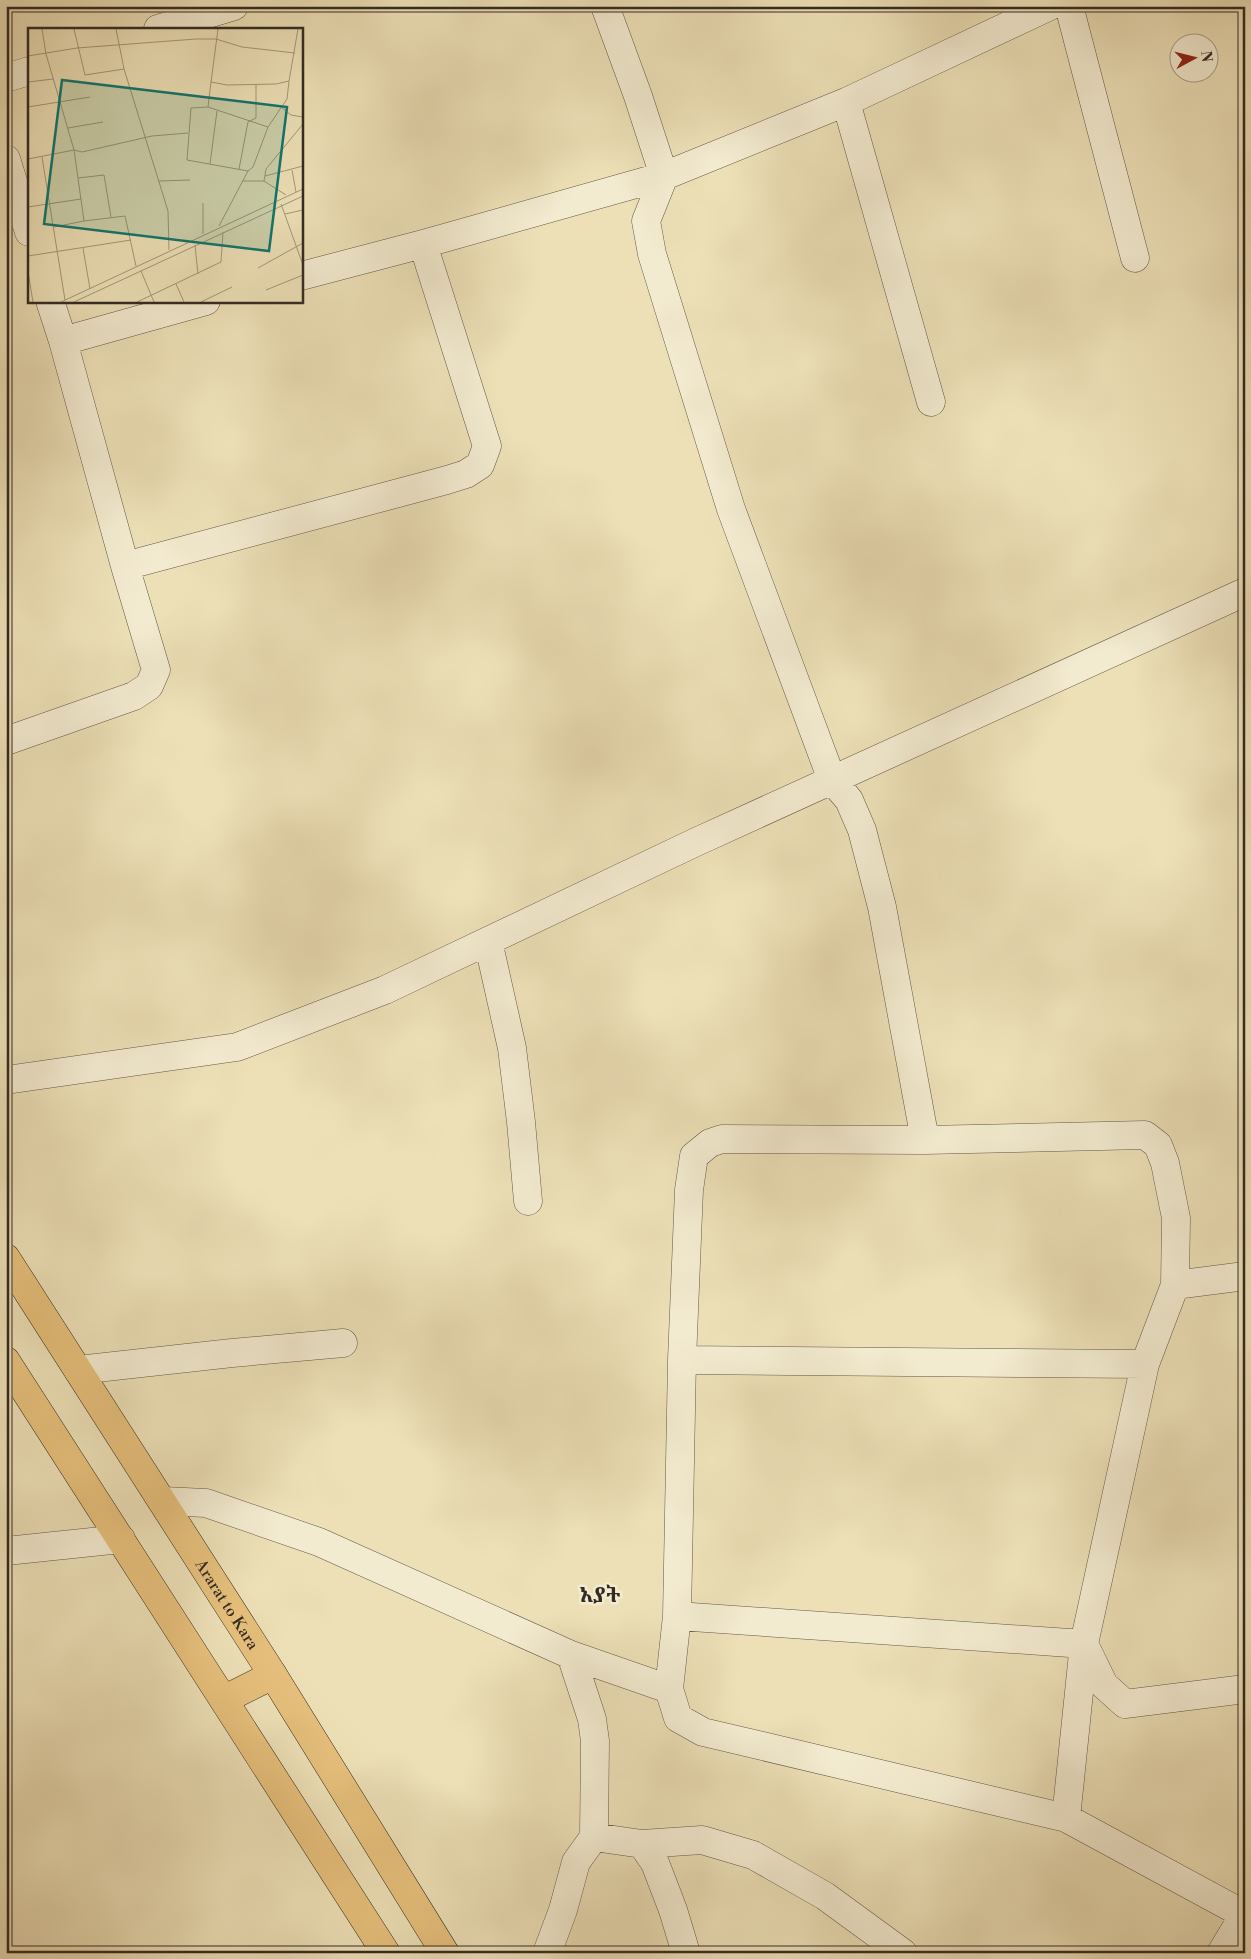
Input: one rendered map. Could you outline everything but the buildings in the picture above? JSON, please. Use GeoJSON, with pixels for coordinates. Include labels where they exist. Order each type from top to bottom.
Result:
{"type":"FeatureCollection","features":[{"type":"Feature","properties":{"kind":"main road","name":"Ararat to Kara"},"geometry":{"type":"LineString","coordinates":[[6,1258],[273,1675],[445,1953]]}},
{"type":"Feature","properties":{"kind":"main road"},"geometry":{"type":"LineString","coordinates":[[6,1361],[386,1953]]}},
{"type":"Feature","properties":{"kind":"main road"},"geometry":{"type":"LineString","coordinates":[[225,1700],[273,1675]]}},
{"type":"Feature","properties":{"kind":"street"},"geometry":{"type":"LineString","coordinates":[[172,21],[234,6]]}},
{"type":"Feature","properties":{"kind":"street"},"geometry":{"type":"LineString","coordinates":[[606,6],[664,176],[646,221],[652,254],[731,509],[832,780],[849,800],[865,840],[882,907],[925,1140]]}},
{"type":"Feature","properties":{"kind":"street"},"geometry":{"type":"LineString","coordinates":[[302,276],[423,244],[664,176],[846,102],[1050,6]]}},
{"type":"Feature","properties":{"kind":"street"},"geometry":{"type":"LineString","coordinates":[[1069,6],[1136,258]]}},
{"type":"Feature","properties":{"kind":"street"},"geometry":{"type":"LineString","coordinates":[[6,78],[28,71]]}},
{"type":"Feature","properties":{"kind":"street"},"geometry":{"type":"LineString","coordinates":[[846,102],[931,402]]}},
{"type":"Feature","properties":{"kind":"street"},"geometry":{"type":"LineString","coordinates":[[6,159],[28,229]]}},
{"type":"Feature","properties":{"kind":"street"},"geometry":{"type":"LineString","coordinates":[[125,566],[446,480],[466,474],[480,465],[487,446],[423,244]]}},
{"type":"Feature","properties":{"kind":"street"},"geometry":{"type":"LineString","coordinates":[[6,741],[134,696],[149,686],[156,670],[50,302]]}},
{"type":"Feature","properties":{"kind":"street"},"geometry":{"type":"LineString","coordinates":[[63,341],[202,302]]}},
{"type":"Feature","properties":{"kind":"street"},"geometry":{"type":"LineString","coordinates":[[6,1080],[236,1048],[385,990],[696,842],[1245,592]]}},
{"type":"Feature","properties":{"kind":"street"},"geometry":{"type":"LineString","coordinates":[[488,941],[512,1048],[528,1201]]}},
{"type":"Feature","properties":{"kind":"street"},"geometry":{"type":"LineString","coordinates":[[1066,1818],[1084,1644],[1145,1364],[1175,1285],[1176,1218],[1165,1163],[1158,1145],[1145,1134],[925,1140],[722,1139],[701,1148],[694,1156],[688,1190],[682,1360],[677,1616],[669,1689],[678,1718],[703,1732],[1066,1818],[1244,1915],[1221,1953]]}},
{"type":"Feature","properties":{"kind":"street"},"geometry":{"type":"LineString","coordinates":[[1175,1285],[1245,1276]]}},
{"type":"Feature","properties":{"kind":"street"},"geometry":{"type":"LineString","coordinates":[[78,1370],[343,1343]]}},
{"type":"Feature","properties":{"kind":"street"},"geometry":{"type":"LineString","coordinates":[[682,1360],[1145,1364]]}},
{"type":"Feature","properties":{"kind":"street"},"geometry":{"type":"LineString","coordinates":[[163,1501],[206,1503],[319,1542],[571,1655],[669,1689]]}},
{"type":"Feature","properties":{"kind":"street"},"geometry":{"type":"LineString","coordinates":[[6,1551],[121,1539]]}},
{"type":"Feature","properties":{"kind":"street"},"geometry":{"type":"LineString","coordinates":[[677,1616],[1084,1644]]}},
{"type":"Feature","properties":{"kind":"street"},"geometry":{"type":"LineString","coordinates":[[1084,1644],[1104,1684],[1125,1704],[1245,1689]]}},
{"type":"Feature","properties":{"kind":"street"},"geometry":{"type":"LineString","coordinates":[[547,1953],[563,1910],[576,1862],[594,1838],[595,1741],[592,1718],[571,1655]]}},
{"type":"Feature","properties":{"kind":"street"},"geometry":{"type":"LineString","coordinates":[[594,1838],[642,1844],[702,1840],[753,1855],[826,1896],[903,1953]]}},
{"type":"Feature","properties":{"kind":"street"},"geometry":{"type":"LineString","coordinates":[[642,1844],[655,1862],[673,1910],[686,1953]]}},
{"type":"Feature","properties":{"kind":"district","name":"አያት"},"geometry":{"type":"Point","coordinates":[600,1595]}}]}
